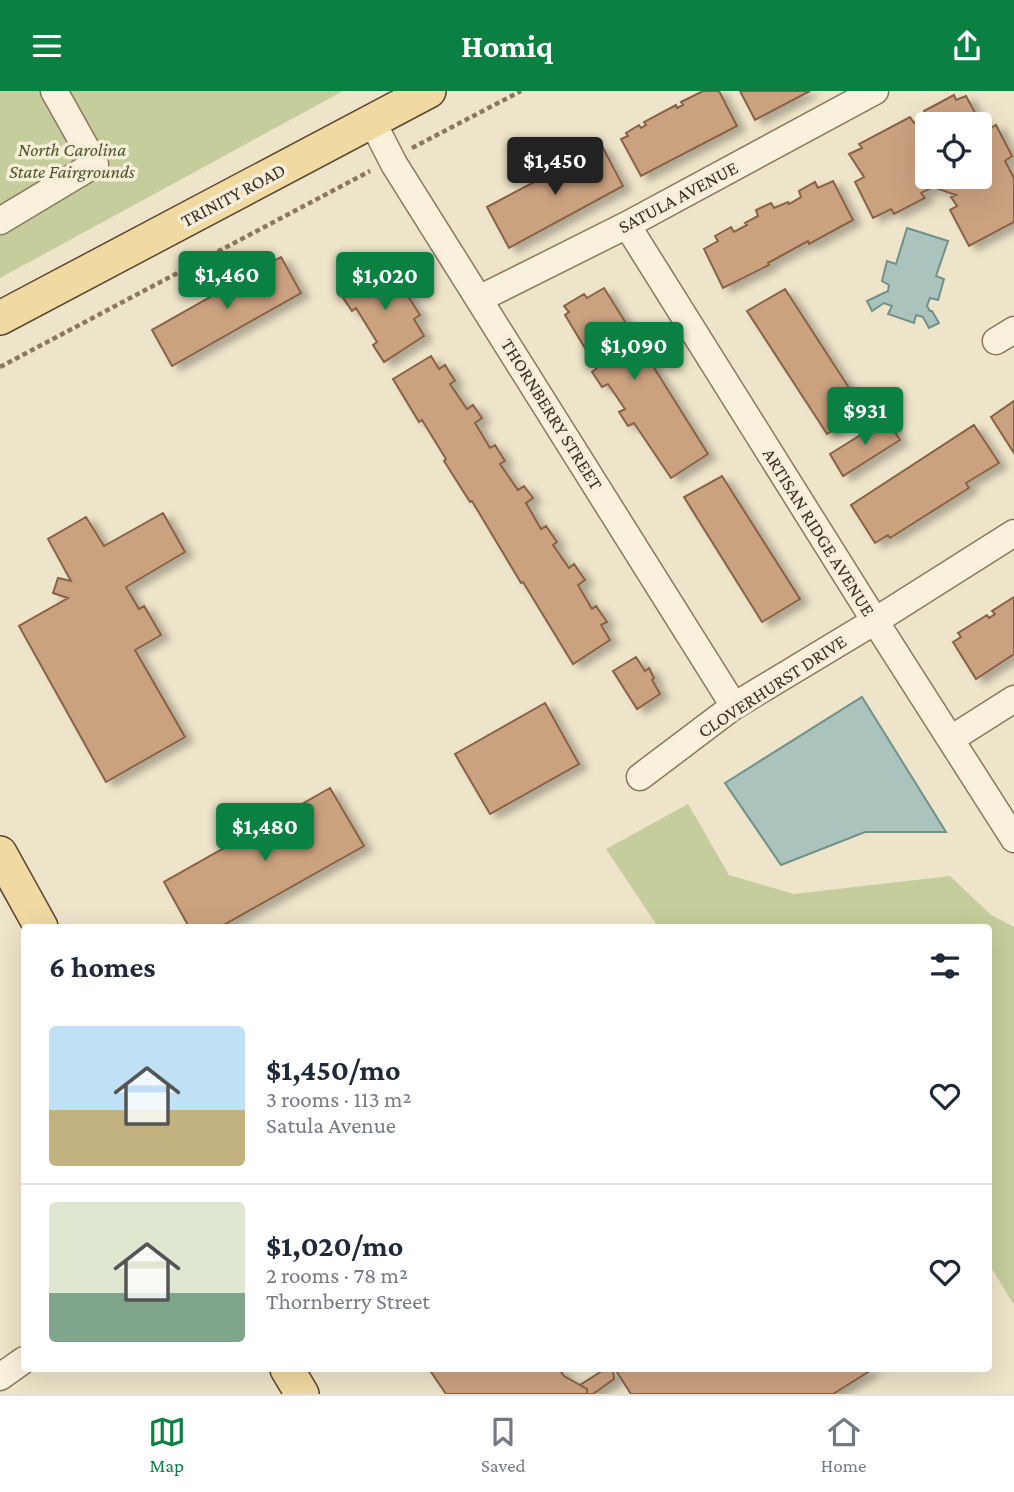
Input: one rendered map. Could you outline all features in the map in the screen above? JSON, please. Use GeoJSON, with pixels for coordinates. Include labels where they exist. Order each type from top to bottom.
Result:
{"type":"FeatureCollection","features":[{"type":"Feature","properties":{"kind":"main road","name":"TRINITY ROAD"},"geometry":{"type":"LineString","coordinates":[[0,318],[429,91]]}},
{"type":"Feature","properties":{"kind":"main road"},"geometry":{"type":"LineString","coordinates":[[0,853],[39,924]]}},
{"type":"Feature","properties":{"kind":"main road"},"geometry":{"type":"LineString","coordinates":[[290,1372],[302,1394]]}},
{"type":"Feature","properties":{"kind":"street"},"geometry":{"type":"LineString","coordinates":[[0,221],[95,164],[54,91]]}},
{"type":"Feature","properties":{"kind":"street","name":"SATULA AVENUE"},"geometry":{"type":"LineString","coordinates":[[479,299],[627,225],[875,91]]}},
{"type":"Feature","properties":{"kind":"street","name":"THORNBERRY STREET"},"geometry":{"type":"LineString","coordinates":[[372,121],[390,159],[734,706]]}},
{"type":"Feature","properties":{"kind":"street","name":"ARTISAN RIDGE AVENUE"},"geometry":{"type":"LineString","coordinates":[[627,225],[874,621],[1014,839]]}},
{"type":"Feature","properties":{"kind":"street","name":"CLOVERHURST DRIVE"},"geometry":{"type":"LineString","coordinates":[[640,777],[734,706],[1014,533]]}},
{"type":"Feature","properties":{"kind":"street"},"geometry":{"type":"LineString","coordinates":[[951,739],[1014,699]]}},
{"type":"Feature","properties":{"kind":"path"},"geometry":{"type":"LineString","coordinates":[[409,149],[521,91]]}},
{"type":"Feature","properties":{"kind":"path"},"geometry":{"type":"LineString","coordinates":[[0,367],[376,168]]}},
{"type":"Feature","properties":{"kind":"green space","name":"North Carolina State Fairgrounds"},"geometry":{"type":"Polygon","coordinates":[[[0,91],[343,91],[0,278],[0,91]]]}},
{"type":"Feature","properties":{"kind":"green space"},"geometry":{"type":"Polygon","coordinates":[[[688,804],[729,875],[794,894],[950,876],[991,915],[1014,927],[1014,1305],[992,1269],[992,924],[656,924],[606,849],[688,804]]]}},
{"type":"Feature","properties":{"kind":"water"},"geometry":{"type":"Polygon","coordinates":[[[907,228],[948,241],[936,276],[944,279],[938,300],[930,298],[927,306],[939,323],[929,328],[923,317],[916,315],[914,323],[888,314],[892,306],[884,303],[872,311],[867,301],[888,291],[889,285],[882,281],[887,261],[896,264],[907,228]]]}},
{"type":"Feature","properties":{"kind":"water"},"geometry":{"type":"Polygon","coordinates":[[[862,697],[946,832],[865,832],[781,865],[725,783],[862,697]]]}},
{"type":"Feature","properties":{"kind":"building"},"geometry":{"type":"Polygon","coordinates":[[[703,91],[719,91],[737,126],[641,176],[621,139],[639,125],[641,128],[646,125],[644,122],[676,105],[677,108],[683,105],[681,102],[703,91]]]}},
{"type":"Feature","properties":{"kind":"building"},"geometry":{"type":"Polygon","coordinates":[[[740,91],[810,91],[755,120],[740,91]]]}},
{"type":"Feature","properties":{"kind":"building"},"geometry":{"type":"Polygon","coordinates":[[[954,95],[956,100],[966,96],[975,112],[925,112],[954,95]]]}},
{"type":"Feature","properties":{"kind":"building"},"geometry":{"type":"Polygon","coordinates":[[[910,117],[914,123],[915,189],[929,189],[921,193],[925,198],[894,214],[891,209],[873,218],[855,182],[864,177],[849,154],[862,148],[859,144],[910,117]]]}},
{"type":"Feature","properties":{"kind":"building"},"geometry":{"type":"Polygon","coordinates":[[[996,125],[1012,156],[1005,161],[1014,178],[1014,222],[969,246],[950,210],[957,206],[951,197],[956,195],[939,189],[992,189],[992,127],[996,125]]]}},
{"type":"Feature","properties":{"kind":"building"},"geometry":{"type":"Polygon","coordinates":[[[602,146],[623,186],[509,248],[487,207],[602,146]]]}},
{"type":"Feature","properties":{"kind":"building"},"geometry":{"type":"Polygon","coordinates":[[[833,181],[853,220],[809,244],[808,241],[768,263],[769,265],[723,288],[704,249],[718,241],[715,236],[731,227],[734,232],[747,225],[745,223],[758,216],[756,210],[771,203],[774,208],[788,202],[789,204],[801,197],[799,191],[815,182],[818,188],[833,181]]]}},
{"type":"Feature","properties":{"kind":"building"},"geometry":{"type":"Polygon","coordinates":[[[281,257],[301,293],[172,366],[152,330],[281,257]]]}},
{"type":"Feature","properties":{"kind":"building"},"geometry":{"type":"Polygon","coordinates":[[[378,267],[389,284],[397,279],[420,315],[414,319],[424,336],[384,362],[373,345],[377,342],[356,308],[352,311],[339,292],[378,267]]]}},
{"type":"Feature","properties":{"kind":"building"},"geometry":{"type":"Polygon","coordinates":[[[604,288],[708,454],[671,478],[634,423],[628,426],[619,412],[625,409],[608,384],[602,387],[592,372],[597,368],[565,315],[569,312],[564,306],[584,294],[587,298],[604,288]]]}},
{"type":"Feature","properties":{"kind":"building"},"geometry":{"type":"Polygon","coordinates":[[[785,289],[864,411],[827,434],[747,311],[785,289]]]}},
{"type":"Feature","properties":{"kind":"building"},"geometry":{"type":"Polygon","coordinates":[[[431,356],[439,369],[445,365],[455,381],[450,384],[467,409],[473,405],[482,418],[475,423],[490,448],[495,445],[505,461],[500,464],[518,490],[524,486],[533,498],[526,503],[541,529],[546,526],[557,542],[553,545],[569,568],[574,564],[585,580],[578,585],[592,609],[596,606],[607,622],[601,625],[610,640],[573,664],[472,501],[470,502],[444,461],[446,459],[422,420],[419,422],[393,379],[431,356]]]}},
{"type":"Feature","properties":{"kind":"building"},"geometry":{"type":"Polygon","coordinates":[[[1014,401],[1014,453],[991,417],[1014,401]]]}},
{"type":"Feature","properties":{"kind":"building"},"geometry":{"type":"Polygon","coordinates":[[[886,419],[900,440],[843,476],[830,454],[886,419]]]}},
{"type":"Feature","properties":{"kind":"building"},"geometry":{"type":"Polygon","coordinates":[[[974,425],[999,463],[966,483],[969,488],[890,538],[888,535],[875,543],[851,505],[974,425]]]}},
{"type":"Feature","properties":{"kind":"building"},"geometry":{"type":"Polygon","coordinates":[[[722,476],[800,599],[762,622],[684,497],[722,476]]]}},
{"type":"Feature","properties":{"kind":"building"},"geometry":{"type":"Polygon","coordinates":[[[163,513],[185,552],[126,587],[139,609],[144,606],[161,635],[135,650],[185,737],[106,782],[19,626],[68,598],[53,593],[58,578],[71,581],[48,539],[86,517],[104,546],[163,513]]]}},
{"type":"Feature","properties":{"kind":"building"},"geometry":{"type":"Polygon","coordinates":[[[1014,597],[1014,654],[976,679],[953,642],[961,637],[958,633],[987,615],[989,618],[995,614],[992,611],[1014,597]]]}},
{"type":"Feature","properties":{"kind":"building"},"geometry":{"type":"Polygon","coordinates":[[[636,657],[645,671],[649,668],[660,694],[637,709],[613,671],[636,657]]]}},
{"type":"Feature","properties":{"kind":"building"},"geometry":{"type":"Polygon","coordinates":[[[545,703],[579,764],[490,814],[455,754],[545,703]]]}},
{"type":"Feature","properties":{"kind":"building"},"geometry":{"type":"Polygon","coordinates":[[[330,788],[364,846],[225,924],[187,924],[164,882],[330,788]]]}},
{"type":"Feature","properties":{"kind":"building"},"geometry":{"type":"Polygon","coordinates":[[[431,1372],[561,1372],[587,1389],[587,1394],[446,1394],[431,1372]]]}},
{"type":"Feature","properties":{"kind":"building"},"geometry":{"type":"Polygon","coordinates":[[[600,1372],[613,1372],[614,1379],[593,1394],[587,1394],[587,1389],[580,1385],[600,1372]]]}},
{"type":"Feature","properties":{"kind":"building"},"geometry":{"type":"Polygon","coordinates":[[[617,1372],[868,1372],[833,1394],[631,1394],[617,1372]]]}}]}
